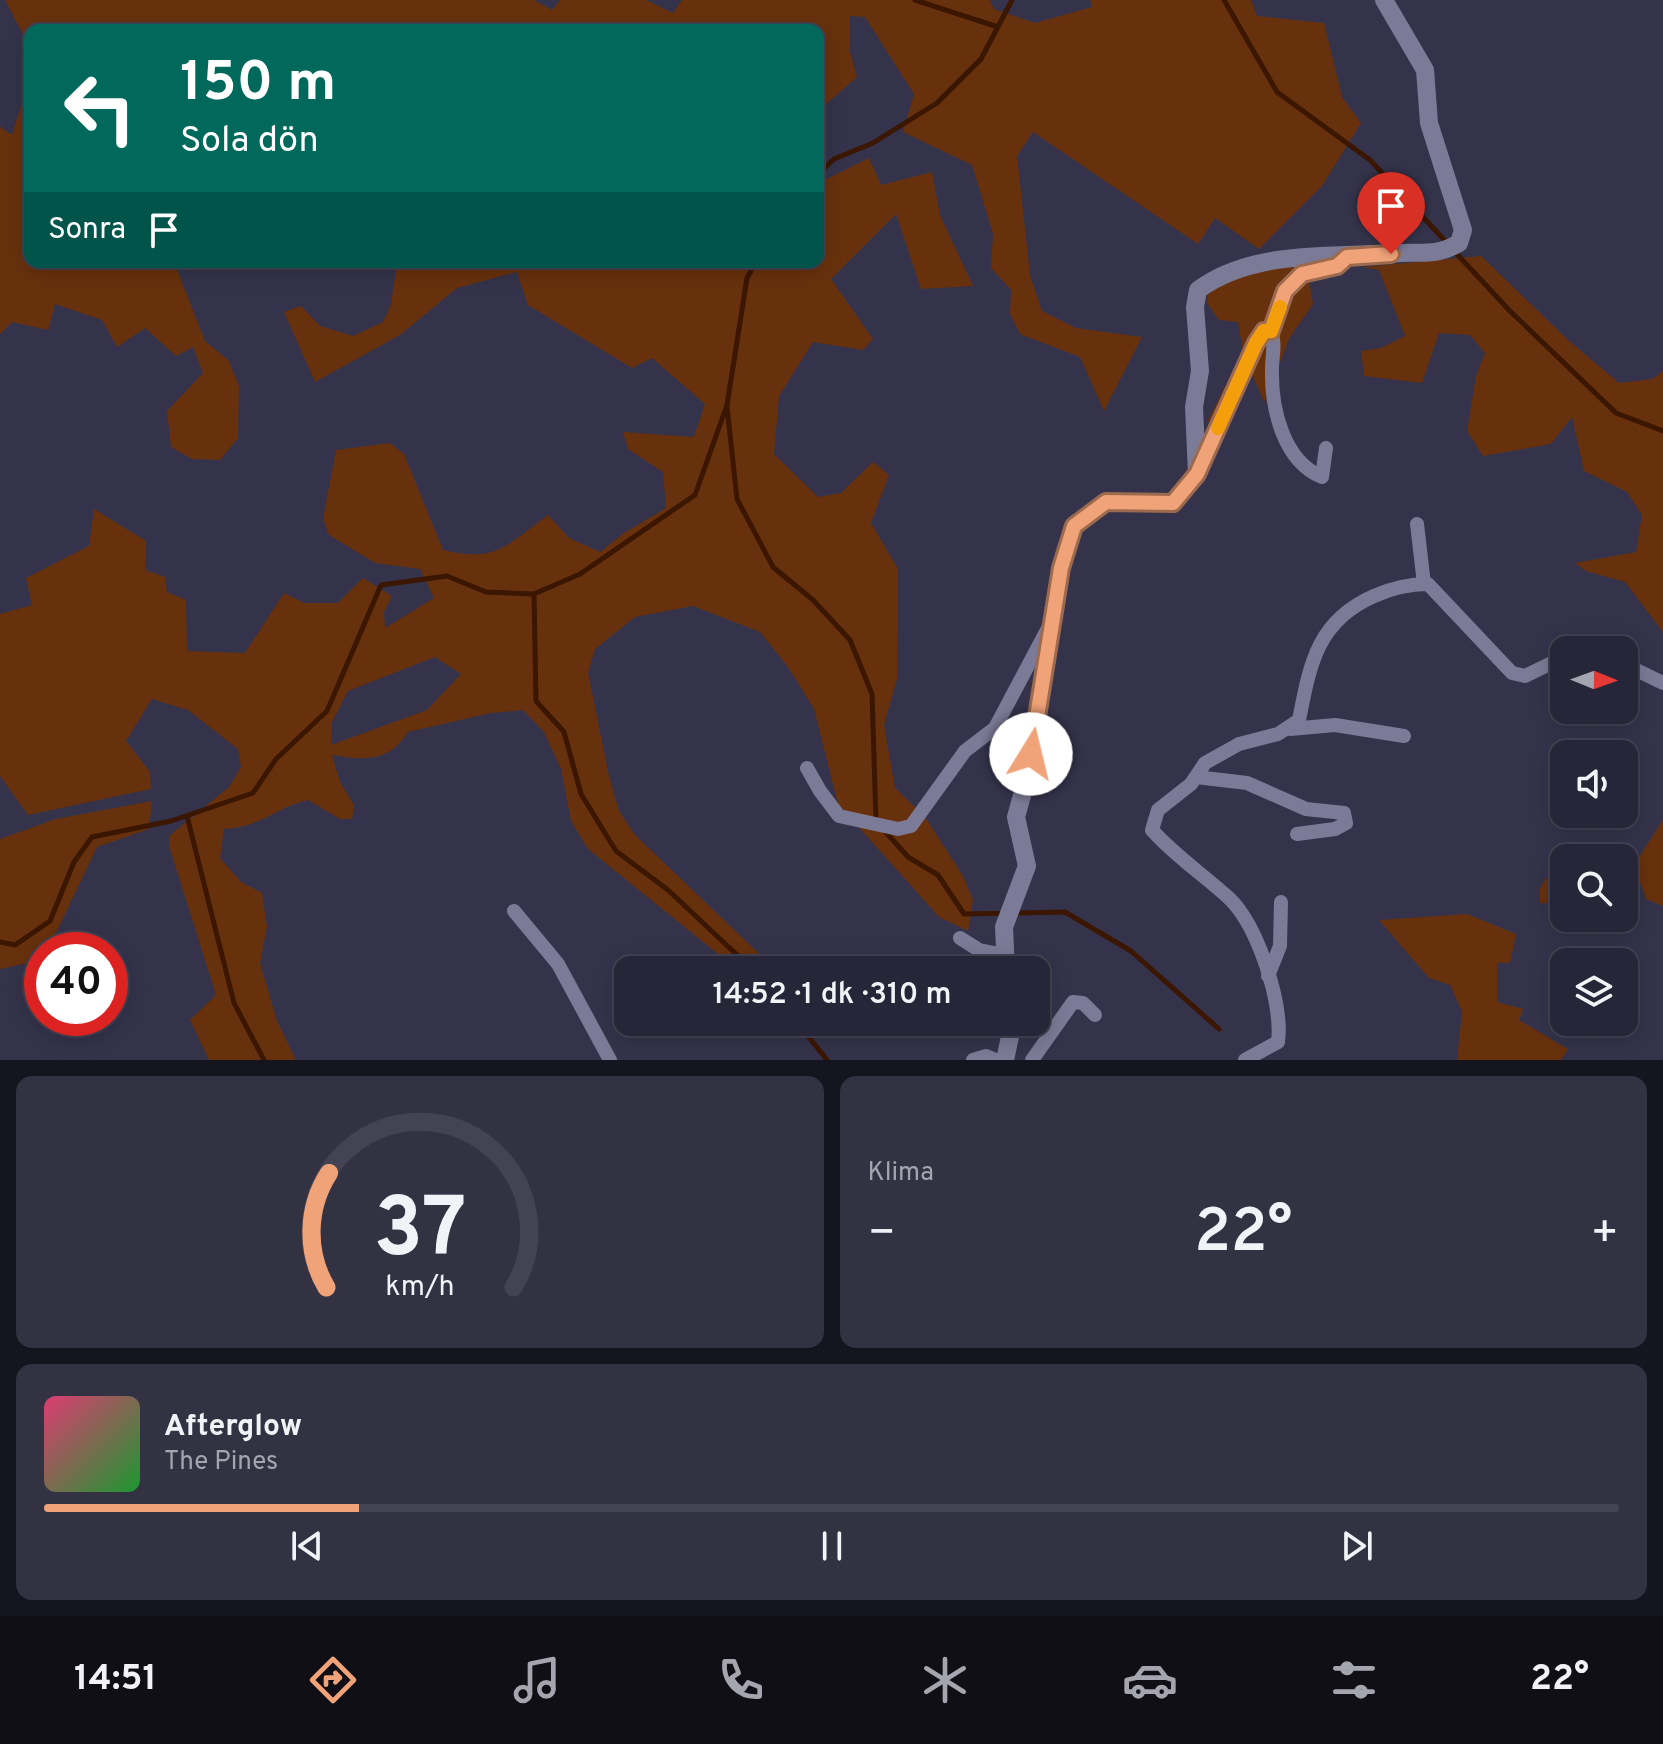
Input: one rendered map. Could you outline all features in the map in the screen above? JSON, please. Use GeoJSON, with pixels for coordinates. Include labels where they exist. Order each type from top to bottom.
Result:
{"type":"FeatureCollection","features":[{"type":"Feature","properties":{"kind":"street"},"geometry":{"type":"LineString","coordinates":[[1197,474],[1194,407],[1200,371],[1195,307],[1198,290],[1212,280],[1252,264],[1442,254],[1459,243],[1463,230],[1429,123],[1425,70],[1384,0]]}},
{"type":"Feature","properties":{"kind":"street"},"geometry":{"type":"LineString","coordinates":[[1326,448],[1322,477],[1307,471],[1293,453],[1281,429],[1275,410],[1271,371],[1274,339],[1271,331],[1285,291],[1302,274],[1337,266],[1347,257]]}},
{"type":"Feature","properties":{"kind":"street"},"geometry":{"type":"LineString","coordinates":[[1006,956],[1004,927],[1027,866],[1016,817],[1026,781],[1061,568],[1074,526],[1106,502],[1173,503],[1197,474],[1256,343],[1264,331],[1271,331]]}},
{"type":"Feature","properties":{"kind":"street"},"geometry":{"type":"LineString","coordinates":[[1417,524],[1424,584]]}},
{"type":"Feature","properties":{"kind":"street"},"geometry":{"type":"LineString","coordinates":[[1245,1060],[1278,1042],[1280,1026],[1255,938],[1233,902],[1169,849],[1152,830],[1158,810],[1196,777],[1205,763],[1239,744],[1278,734],[1299,720],[1317,648],[1334,620],[1382,593],[1412,584],[1424,584],[1444,598],[1512,673],[1525,676],[1550,664]]}},
{"type":"Feature","properties":{"kind":"street"},"geometry":{"type":"LineString","coordinates":[[807,768],[839,816],[898,829],[911,826],[965,751],[995,728],[1052,619]]}},
{"type":"Feature","properties":{"kind":"street"},"geometry":{"type":"LineString","coordinates":[[1638,671],[1663,683]]}},
{"type":"Feature","properties":{"kind":"street"},"geometry":{"type":"LineString","coordinates":[[1286,729],[1335,725],[1404,736]]}},
{"type":"Feature","properties":{"kind":"street"},"geometry":{"type":"LineString","coordinates":[[1196,777],[1247,783],[1306,809],[1344,813],[1346,823],[1335,829],[1297,834]]}},
{"type":"Feature","properties":{"kind":"street"},"geometry":{"type":"LineString","coordinates":[[1268,976],[1280,946],[1281,902]]}},
{"type":"Feature","properties":{"kind":"street"},"geometry":{"type":"LineString","coordinates":[[514,911],[558,964],[610,1060]]}},
{"type":"Feature","properties":{"kind":"street"},"geometry":{"type":"LineString","coordinates":[[960,938],[991,956]]}},
{"type":"Feature","properties":{"kind":"street"},"geometry":{"type":"LineString","coordinates":[[1032,1060],[1073,1002],[1083,1003],[1095,1015]]}},
{"type":"Feature","properties":{"kind":"street"},"geometry":{"type":"LineString","coordinates":[[1005,1060],[1010,1036]]}},
{"type":"Feature","properties":{"kind":"street"},"geometry":{"type":"LineString","coordinates":[[973,1060],[986,1056],[995,1060]]}},
{"type":"Feature","properties":{"kind":"shaded area"},"geometry":{"type":"Polygon","coordinates":[[[5,0],[534,0],[552,10],[560,0],[646,0],[673,13],[682,0],[990,0],[994,9],[1035,23],[1092,7],[1090,0],[1251,0],[1257,16],[1324,23],[1342,97],[1361,123],[1322,186],[1259,249],[1215,218],[1198,244],[1033,132],[1017,156],[1030,275],[1042,311],[1076,328],[1142,337],[1104,411],[1080,357],[1020,334],[1010,314],[1011,290],[991,268],[993,234],[972,165],[903,132],[914,94],[865,17],[850,16],[850,52],[857,77],[824,106],[824,24],[24,24],[24,36],[5,0]]]}},
{"type":"Feature","properties":{"kind":"shaded area"},"geometry":{"type":"Polygon","coordinates":[[[24,95],[24,268],[176,268],[205,341],[229,361],[239,386],[238,438],[220,460],[192,459],[171,447],[167,411],[203,373],[193,347],[176,356],[145,328],[117,347],[102,320],[55,304],[48,330],[12,322],[0,334],[0,127],[12,135],[24,95]]]}},
{"type":"Feature","properties":{"kind":"shaded area"},"geometry":{"type":"Polygon","coordinates":[[[869,158],[881,185],[932,172],[940,215],[973,286],[921,289],[896,214],[831,279],[873,339],[863,350],[813,342],[779,396],[774,454],[818,497],[841,493],[873,462],[889,475],[871,523],[898,569],[897,679],[884,725],[895,788],[925,817],[963,876],[973,900],[968,931],[939,917],[838,804],[814,709],[788,667],[760,632],[693,606],[635,617],[595,649],[588,673],[619,811],[635,835],[761,956],[720,956],[588,849],[571,821],[561,769],[544,732],[523,710],[491,713],[408,732],[392,749],[374,757],[332,755],[340,782],[354,805],[352,819],[340,819],[308,800],[248,825],[224,829],[220,858],[241,882],[262,893],[267,927],[260,963],[277,1021],[296,1060],[209,1060],[190,1020],[216,995],[169,846],[169,836],[229,787],[241,767],[238,749],[188,710],[152,699],[126,741],[150,772],[151,789],[28,815],[0,776],[0,614],[32,605],[26,578],[89,546],[94,509],[146,541],[145,570],[165,577],[167,592],[186,600],[187,651],[245,653],[284,593],[304,603],[338,603],[363,578],[392,596],[384,612],[385,628],[434,598],[420,569],[375,563],[329,535],[323,519],[336,450],[390,443],[404,454],[443,550],[489,553],[511,543],[548,515],[569,538],[600,552],[624,533],[666,508],[663,472],[628,449],[623,432],[694,437],[705,404],[652,358],[632,368],[528,305],[517,272],[457,288],[400,335],[315,382],[284,312],[301,306],[320,326],[353,336],[383,322],[391,304],[396,268],[824,268],[824,179],[869,158]],[[435,657],[348,691],[332,722],[331,745],[427,710],[461,674],[435,657]]]}},
{"type":"Feature","properties":{"kind":"shaded area"},"geometry":{"type":"Polygon","coordinates":[[[1481,256],[1568,340],[1619,383],[1653,379],[1663,371],[1663,632],[1625,582],[1586,571],[1575,563],[1636,552],[1642,515],[1627,492],[1584,471],[1572,417],[1551,444],[1483,456],[1467,431],[1476,376],[1485,353],[1470,335],[1439,333],[1422,383],[1364,376],[1361,351],[1381,348],[1405,336],[1379,270],[1363,267],[1481,256]]]}},
{"type":"Feature","properties":{"kind":"shaded area"},"geometry":{"type":"Polygon","coordinates":[[[1306,264],[1313,304],[1290,337],[1264,402],[1253,376],[1206,424],[1243,351],[1238,322],[1219,320],[1207,303],[1208,294],[1239,273],[1306,264]]]}},
{"type":"Feature","properties":{"kind":"shaded area"},"geometry":{"type":"Polygon","coordinates":[[[152,801],[149,829],[97,847],[56,932],[24,932],[24,964],[0,969],[0,839],[56,819],[152,801]]]}},
{"type":"Feature","properties":{"kind":"shaded area"},"geometry":{"type":"Polygon","coordinates":[[[1663,820],[1663,906],[1646,899],[1638,876],[1638,859],[1663,820]]]}},
{"type":"Feature","properties":{"kind":"shaded area"},"geometry":{"type":"Polygon","coordinates":[[[1550,872],[1550,903],[1540,903],[1540,888],[1550,872]]]}},
{"type":"Feature","properties":{"kind":"shaded area"},"geometry":{"type":"Polygon","coordinates":[[[1467,914],[1516,934],[1510,963],[1497,963],[1497,1002],[1523,1009],[1519,1020],[1568,1049],[1561,1060],[1457,1060],[1462,1012],[1450,985],[1429,978],[1379,920],[1467,914]]]}},
{"type":"Feature","properties":{"kind":"waterway"},"geometry":{"type":"LineString","coordinates":[[915,0],[998,27]]}},
{"type":"Feature","properties":{"kind":"waterway"},"geometry":{"type":"LineString","coordinates":[[824,168],[834,159],[873,143],[937,103],[981,59],[1012,0]]}},
{"type":"Feature","properties":{"kind":"waterway"},"geometry":{"type":"LineString","coordinates":[[1224,0],[1277,92],[1370,160],[1448,244]]}},
{"type":"Feature","properties":{"kind":"waterway"},"geometry":{"type":"LineString","coordinates":[[1454,251],[1509,310],[1616,413],[1663,431]]}},
{"type":"Feature","properties":{"kind":"waterway"},"geometry":{"type":"LineString","coordinates":[[0,942],[15,945],[50,921],[74,862],[92,837],[171,821],[253,793],[276,759],[327,711],[381,585],[447,576],[486,592],[534,594],[580,574],[695,495],[727,405],[747,278],[753,268]]}},
{"type":"Feature","properties":{"kind":"waterway"},"geometry":{"type":"LineString","coordinates":[[727,407],[737,499],[773,567],[813,600],[850,640],[872,694],[876,821]]}},
{"type":"Feature","properties":{"kind":"waterway"},"geometry":{"type":"LineString","coordinates":[[534,594],[536,701],[564,732],[581,794],[616,851],[668,890],[738,956]]}},
{"type":"Feature","properties":{"kind":"waterway"},"geometry":{"type":"LineString","coordinates":[[187,816],[234,1003],[264,1060]]}},
{"type":"Feature","properties":{"kind":"waterway"},"geometry":{"type":"LineString","coordinates":[[883,829],[908,857],[938,875],[964,914],[1065,912],[1131,951],[1219,1029]]}},
{"type":"Feature","properties":{"kind":"waterway"},"geometry":{"type":"LineString","coordinates":[[808,1036],[827,1060]]}},
{"type":"Feature","properties":{"kind":"slow traffic"},"geometry":{"type":"LineString","coordinates":[[1218,428],[1256,343],[1264,331],[1271,331],[1280,307]]}},
{"type":"Feature","properties":{"kind":"route"},"geometry":{"type":"LineString","coordinates":[[1031,754],[1061,568],[1074,526],[1106,502],[1173,503],[1197,474],[1256,343],[1264,331],[1271,331],[1285,291],[1302,274],[1337,266],[1347,257],[1391,254]]}}]}
